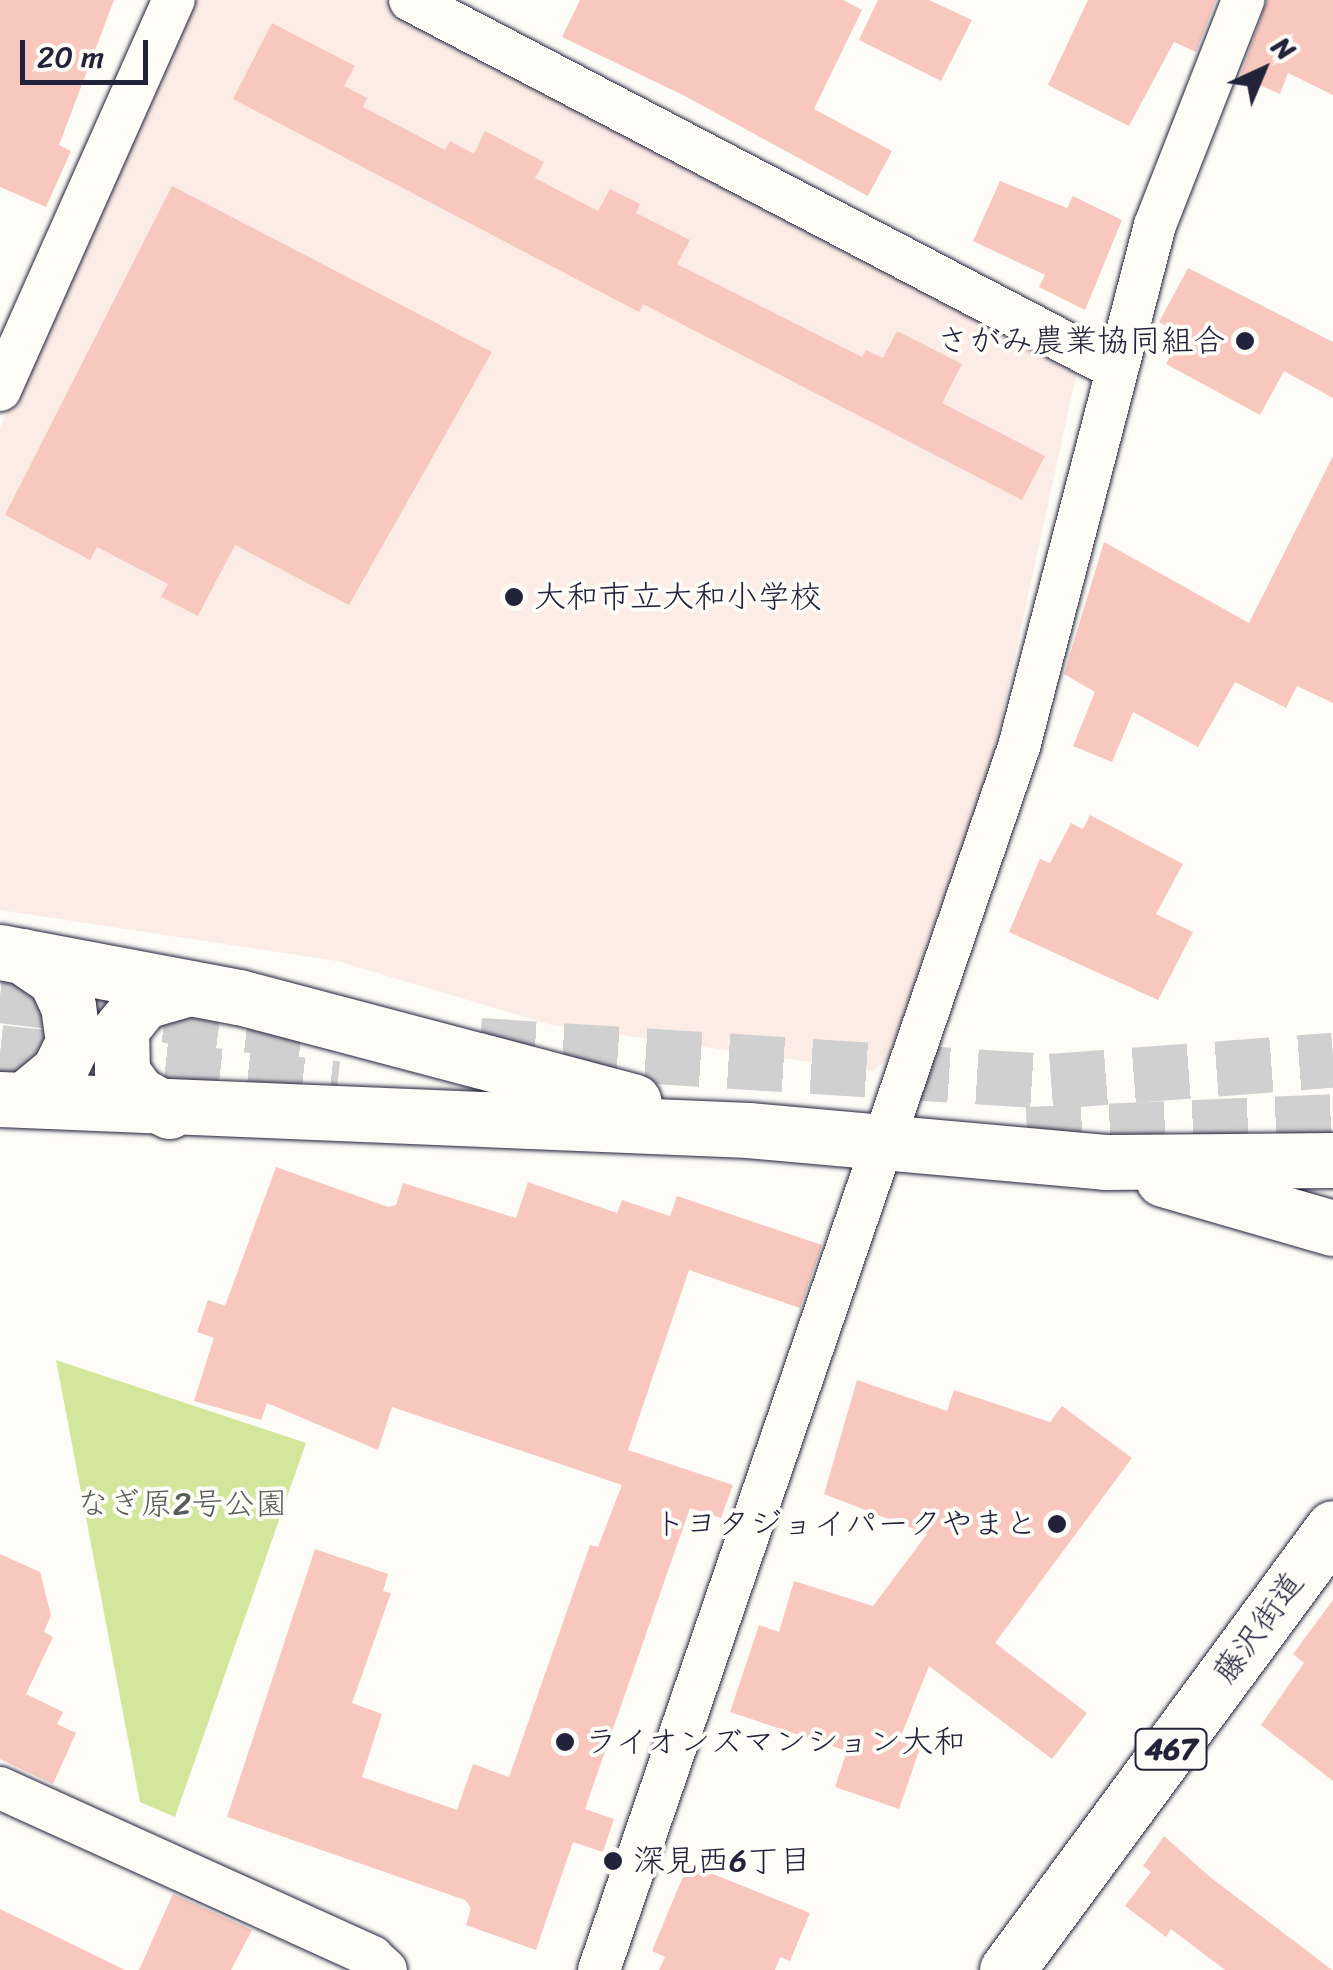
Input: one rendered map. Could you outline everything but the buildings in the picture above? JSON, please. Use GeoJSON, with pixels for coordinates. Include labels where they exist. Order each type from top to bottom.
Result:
{"type":"FeatureCollection","features":[{"type":"Feature","properties":{"kind":"highway"},"geometry":{"type":"LineString","coordinates":[[11,954],[189,988],[748,1130]]}},
{"type":"Feature","properties":{"kind":"highway"},"geometry":{"type":"LineString","coordinates":[[11,954],[55,978],[68,1006],[73,1042],[59,1071],[12,1100]]}},
{"type":"Feature","properties":{"kind":"highway"},"geometry":{"type":"LineString","coordinates":[[169,1111],[138,1094],[122,1072],[121,1029],[144,1000],[189,988]]}},
{"type":"Feature","properties":{"kind":"highway"},"geometry":{"type":"LineString","coordinates":[[12,1100],[169,1111],[748,1130],[1105,1162],[1333,1160]]}},
{"type":"Feature","properties":{"kind":"highway"},"geometry":{"type":"LineString","coordinates":[[1105,1162],[1333,1228]]}},
{"type":"Feature","properties":{"kind":"highway"},"geometry":{"type":"LineString","coordinates":[[1295,1580],[1333,1518]]}},
{"type":"Feature","properties":{"kind":"highway","name":"藤沢街道"},"geometry":{"type":"LineString","coordinates":[[1007,1970],[1333,1528]]}},
{"type":"Feature","properties":{"kind":"street"},"geometry":{"type":"LineString","coordinates":[[0,390],[174,0]]}},
{"type":"Feature","properties":{"kind":"street"},"geometry":{"type":"LineString","coordinates":[[410,0],[1114,368]]}},
{"type":"Feature","properties":{"kind":"street"},"geometry":{"type":"LineString","coordinates":[[599,1970],[1019,748],[1114,368],[1155,225],[1243,0]]}},
{"type":"Feature","properties":{"kind":"street"},"geometry":{"type":"LineString","coordinates":[[0,1788],[373,1966]]}},
{"type":"Feature","properties":{"kind":"shaded area","name":"大和市立大和小学校"},"geometry":{"type":"Polygon","coordinates":[[[189,0],[384,0],[1078,366],[991,766],[888,1059],[873,1071],[552,1025],[337,961],[0,910],[0,428],[189,0]]]}},
{"type":"Feature","properties":{"kind":"green space","name":"なぎ原2号公園"},"geometry":{"type":"Polygon","coordinates":[[[56,1360],[306,1443],[175,1817],[140,1802],[56,1360]]]}},
{"type":"Feature","properties":{"kind":"tunnel"},"geometry":{"type":"LineString","coordinates":[[0,995],[310,1032]]}},
{"type":"Feature","properties":{"kind":"tunnel"},"geometry":{"type":"LineString","coordinates":[[480,1045],[1051,1081],[1333,1060]]}},
{"type":"Feature","properties":{"kind":"tunnel"},"geometry":{"type":"LineString","coordinates":[[0,1052],[337,1088]]}},
{"type":"Feature","properties":{"kind":"tunnel"},"geometry":{"type":"LineString","coordinates":[[1027,1134],[1333,1121]]}},
{"type":"Feature","properties":{"kind":"place","name":"さがみ農業協同組合"},"geometry":{"type":"Point","coordinates":[1245,341]}},
{"type":"Feature","properties":{"kind":"place","name":"大和市立大和小学校"},"geometry":{"type":"Point","coordinates":[514,597]}},
{"type":"Feature","properties":{"kind":"place","name":"トヨタジョイパークやまと"},"geometry":{"type":"Point","coordinates":[1057,1524]}},
{"type":"Feature","properties":{"kind":"place","name":"ライオンズマンション大和"},"geometry":{"type":"Point","coordinates":[565,1742]}},
{"type":"Feature","properties":{"kind":"place","name":"深見西6丁目"},"geometry":{"type":"Point","coordinates":[613,1861]}}]}
